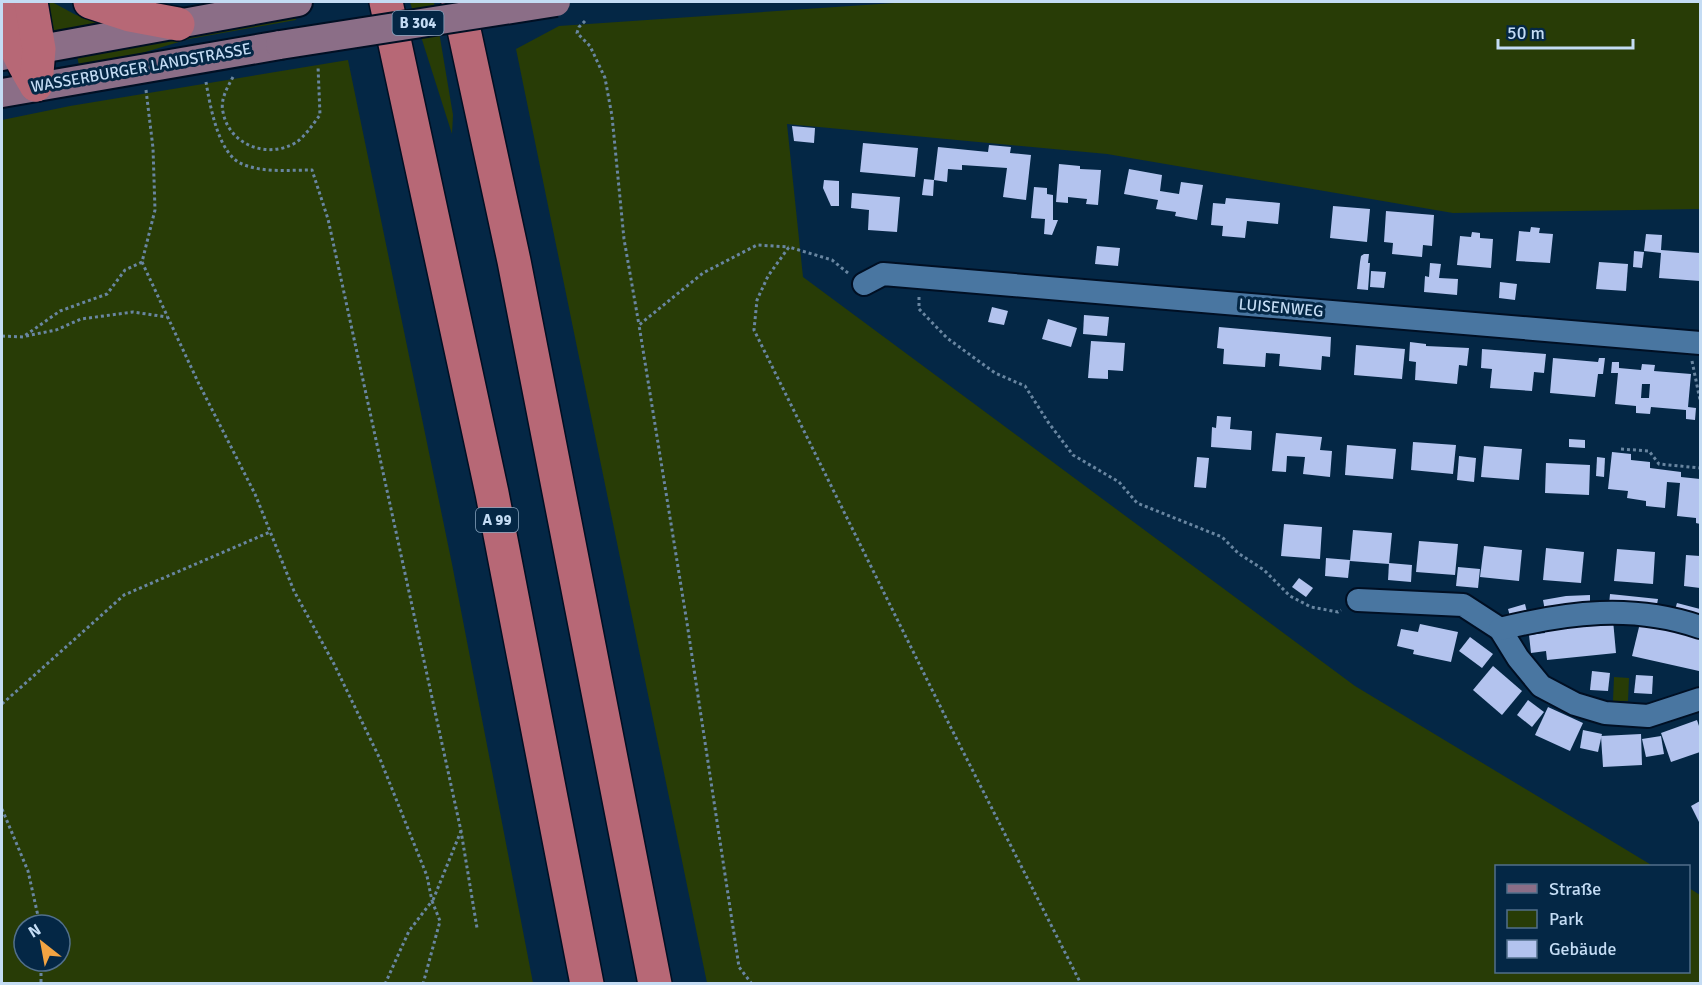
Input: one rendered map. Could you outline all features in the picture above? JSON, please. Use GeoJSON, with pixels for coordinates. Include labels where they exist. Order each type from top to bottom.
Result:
{"type":"FeatureCollection","features":[{"type":"Feature","properties":{"kind":"highway"},"geometry":{"type":"LineString","coordinates":[[3,2],[7,23],[36,86]]}},
{"type":"Feature","properties":{"kind":"highway"},"geometry":{"type":"LineString","coordinates":[[19,53],[31,2]]}},
{"type":"Feature","properties":{"kind":"highway"},"geometry":{"type":"LineString","coordinates":[[90,2],[130,15],[178,24]]}},
{"type":"Feature","properties":{"kind":"highway","name":"A 99"},"geometry":{"type":"LineString","coordinates":[[386,2],[492,493],[587,984]]}},
{"type":"Feature","properties":{"kind":"highway"},"geometry":{"type":"LineString","coordinates":[[458,2],[514,261],[655,984]]}},
{"type":"Feature","properties":{"kind":"main road","name":"WASSERBURGER LANDSTRASSE"},"geometry":{"type":"LineString","coordinates":[[2,93],[280,45],[556,2]]}},
{"type":"Feature","properties":{"kind":"main road"},"geometry":{"type":"LineString","coordinates":[[19,53],[285,4]]}},
{"type":"Feature","properties":{"kind":"street","name":"LUISENWEG"},"geometry":{"type":"LineString","coordinates":[[864,285],[883,274],[1694,342]]}},
{"type":"Feature","properties":{"kind":"street"},"geometry":{"type":"LineString","coordinates":[[1358,600],[1463,605],[1500,629],[1518,658],[1541,686],[1575,704],[1605,713],[1648,716],[1700,701]]}},
{"type":"Feature","properties":{"kind":"street"},"geometry":{"type":"LineString","coordinates":[[1500,629],[1543,618],[1594,611],[1638,613],[1687,622],[1701,627]]}},
{"type":"Feature","properties":{"kind":"path"},"geometry":{"type":"LineString","coordinates":[[585,21],[577,33],[590,46],[605,78],[612,116],[624,239],[687,623],[739,967],[752,984]]}},
{"type":"Feature","properties":{"kind":"path"},"geometry":{"type":"LineString","coordinates":[[235,72],[224,93],[222,110],[227,124],[235,137],[250,146],[267,150],[298,142],[320,116],[318,66]]}},
{"type":"Feature","properties":{"kind":"path"},"geometry":{"type":"LineString","coordinates":[[205,77],[210,105],[225,149],[241,164],[267,169],[312,170],[328,219],[461,831],[477,928]]}},
{"type":"Feature","properties":{"kind":"path"},"geometry":{"type":"LineString","coordinates":[[146,87],[153,148],[155,210],[142,262],[198,382],[255,494],[294,591],[334,664],[380,759],[427,876],[432,901],[440,921],[423,984]]}},
{"type":"Feature","properties":{"kind":"path"},"geometry":{"type":"LineString","coordinates":[[639,325],[703,273],[757,245],[789,247],[831,260],[864,285]]}},
{"type":"Feature","properties":{"kind":"path"},"geometry":{"type":"LineString","coordinates":[[789,247],[768,276],[757,300],[754,330],[1081,984]]}},
{"type":"Feature","properties":{"kind":"path"},"geometry":{"type":"LineString","coordinates":[[23,337],[60,311],[107,294],[125,270],[142,262]]}},
{"type":"Feature","properties":{"kind":"path"},"geometry":{"type":"LineString","coordinates":[[920,309],[947,338],[975,359],[995,373],[1025,386],[1073,455],[1119,482],[1137,503],[1222,537],[1238,553],[1264,570],[1290,596],[1311,607],[1338,612],[1358,600]]}},
{"type":"Feature","properties":{"kind":"path"},"geometry":{"type":"LineString","coordinates":[[2,336],[23,337],[56,330],[81,319],[133,312],[167,317]]}},
{"type":"Feature","properties":{"kind":"path"},"geometry":{"type":"LineString","coordinates":[[1694,342],[1701,400]]}},
{"type":"Feature","properties":{"kind":"path"},"geometry":{"type":"LineString","coordinates":[[1621,448],[1649,451],[1659,464],[1701,468]]}},
{"type":"Feature","properties":{"kind":"path"},"geometry":{"type":"LineString","coordinates":[[2,704],[124,595],[270,532]]}},
{"type":"Feature","properties":{"kind":"path"},"geometry":{"type":"LineString","coordinates":[[2,809],[28,871],[37,913]]}},
{"type":"Feature","properties":{"kind":"path"},"geometry":{"type":"LineString","coordinates":[[386,984],[409,931],[432,901],[461,831]]}},
{"type":"Feature","properties":{"kind":"green space"},"geometry":{"type":"Polygon","coordinates":[[[47,2],[52,2],[76,15],[99,20],[101,25],[52,33],[47,2]]]}},
{"type":"Feature","properties":{"kind":"green space"},"geometry":{"type":"Polygon","coordinates":[[[410,2],[434,2],[453,115],[452,134],[410,2]]]}},
{"type":"Feature","properties":{"kind":"green space"},"geometry":{"type":"Polygon","coordinates":[[[909,2],[1700,2],[1700,209],[1453,213],[1107,154],[787,124],[803,277],[1355,686],[1651,865],[1495,865],[1495,973],[1690,973],[1690,889],[1700,895],[1700,983],[707,983],[516,49],[559,26],[909,2]]]}},
{"type":"Feature","properties":{"kind":"green space"},"geometry":{"type":"Polygon","coordinates":[[[295,14],[296,20],[189,39],[142,53],[79,65],[76,52],[295,14]]]}},
{"type":"Feature","properties":{"kind":"green space"},"geometry":{"type":"Polygon","coordinates":[[[348,60],[452,564],[533,983],[2,983],[2,120],[70,106],[348,60]]]}},
{"type":"Feature","properties":{"kind":"green space"},"geometry":{"type":"Polygon","coordinates":[[[1614,677],[1629,678],[1628,701],[1613,701],[1614,677]]]}},
{"type":"Feature","properties":{"kind":"building"},"geometry":{"type":"Polygon","coordinates":[[[792,126],[815,128],[814,143],[794,141],[792,126]]]}},
{"type":"Feature","properties":{"kind":"building"},"geometry":{"type":"Polygon","coordinates":[[[863,143],[918,148],[915,177],[860,172],[863,143]]]}},
{"type":"Feature","properties":{"kind":"building"},"geometry":{"type":"Polygon","coordinates":[[[989,145],[1011,147],[1010,153],[1031,155],[1026,200],[1003,197],[1007,168],[962,165],[962,170],[948,169],[947,182],[934,180],[938,147],[988,152],[989,145]]]}},
{"type":"Feature","properties":{"kind":"building"},"geometry":{"type":"Polygon","coordinates":[[[1059,164],[1080,166],[1080,169],[1101,170],[1098,205],[1086,204],[1087,199],[1068,197],[1068,203],[1056,202],[1059,164]]]}},
{"type":"Feature","properties":{"kind":"building"},"geometry":{"type":"Polygon","coordinates":[[[1129,169],[1162,175],[1160,191],[1179,194],[1181,182],[1203,185],[1197,220],[1175,216],[1176,212],[1156,209],[1158,200],[1124,194],[1129,169]]]}},
{"type":"Feature","properties":{"kind":"building"},"geometry":{"type":"Polygon","coordinates":[[[924,179],[934,180],[933,196],[922,195],[924,179]]]}},
{"type":"Feature","properties":{"kind":"building"},"geometry":{"type":"Polygon","coordinates":[[[824,180],[839,181],[839,206],[831,206],[823,188],[824,180]]]}},
{"type":"Feature","properties":{"kind":"building"},"geometry":{"type":"Polygon","coordinates":[[[1034,187],[1047,188],[1047,194],[1053,195],[1053,220],[1058,220],[1052,235],[1044,234],[1045,219],[1031,218],[1034,187]]]}},
{"type":"Feature","properties":{"kind":"building"},"geometry":{"type":"Polygon","coordinates":[[[852,193],[900,197],[897,232],[868,230],[869,210],[851,208],[852,193]]]}},
{"type":"Feature","properties":{"kind":"building"},"geometry":{"type":"Polygon","coordinates":[[[1226,198],[1280,203],[1278,224],[1247,221],[1245,238],[1222,236],[1223,226],[1211,225],[1213,203],[1225,204],[1226,198]]]}},
{"type":"Feature","properties":{"kind":"building"},"geometry":{"type":"Polygon","coordinates":[[[1333,206],[1370,209],[1367,242],[1330,238],[1333,206]]]}},
{"type":"Feature","properties":{"kind":"building"},"geometry":{"type":"Polygon","coordinates":[[[1386,211],[1434,215],[1432,246],[1423,245],[1422,257],[1392,254],[1393,243],[1384,242],[1386,211]]]}},
{"type":"Feature","properties":{"kind":"building"},"geometry":{"type":"Polygon","coordinates":[[[1531,227],[1540,228],[1539,233],[1553,234],[1550,263],[1516,261],[1519,231],[1530,232],[1531,227]]]}},
{"type":"Feature","properties":{"kind":"building"},"geometry":{"type":"Polygon","coordinates":[[[1472,232],[1480,233],[1480,238],[1493,239],[1491,268],[1457,265],[1460,236],[1471,237],[1472,232]]]}},
{"type":"Feature","properties":{"kind":"building"},"geometry":{"type":"Polygon","coordinates":[[[1646,234],[1662,235],[1661,250],[1700,253],[1700,281],[1659,278],[1661,253],[1644,251],[1646,234]]]}},
{"type":"Feature","properties":{"kind":"building"},"geometry":{"type":"Polygon","coordinates":[[[1097,246],[1120,248],[1118,266],[1095,264],[1097,246]]]}},
{"type":"Feature","properties":{"kind":"building"},"geometry":{"type":"Polygon","coordinates":[[[1634,251],[1644,252],[1642,268],[1633,267],[1634,251]]]}},
{"type":"Feature","properties":{"kind":"building"},"geometry":{"type":"Polygon","coordinates":[[[1369,254],[1368,263],[1370,263],[1368,290],[1357,289],[1361,256],[1369,254]]]}},
{"type":"Feature","properties":{"kind":"building"},"geometry":{"type":"Polygon","coordinates":[[[1599,262],[1628,264],[1626,291],[1596,289],[1599,262]]]}},
{"type":"Feature","properties":{"kind":"building"},"geometry":{"type":"Polygon","coordinates":[[[1430,263],[1441,264],[1439,278],[1458,279],[1457,295],[1424,292],[1425,276],[1429,277],[1430,263]]]}},
{"type":"Feature","properties":{"kind":"building"},"geometry":{"type":"Polygon","coordinates":[[[1371,271],[1386,272],[1384,288],[1370,287],[1371,271]]]}},
{"type":"Feature","properties":{"kind":"building"},"geometry":{"type":"Polygon","coordinates":[[[1500,282],[1517,284],[1515,300],[1499,298],[1500,282]]]}},
{"type":"Feature","properties":{"kind":"building"},"geometry":{"type":"Polygon","coordinates":[[[992,307],[1008,311],[1004,325],[988,322],[992,307]]]}},
{"type":"Feature","properties":{"kind":"building"},"geometry":{"type":"Polygon","coordinates":[[[1084,315],[1109,317],[1107,336],[1083,334],[1084,315]]]}},
{"type":"Feature","properties":{"kind":"building"},"geometry":{"type":"Polygon","coordinates":[[[1048,319],[1077,328],[1071,347],[1042,339],[1048,319]]]}},
{"type":"Feature","properties":{"kind":"building"},"geometry":{"type":"Polygon","coordinates":[[[1219,327],[1331,337],[1330,357],[1322,356],[1321,370],[1279,366],[1280,354],[1266,353],[1265,367],[1223,364],[1224,349],[1217,348],[1219,327]]]}},
{"type":"Feature","properties":{"kind":"building"},"geometry":{"type":"Polygon","coordinates":[[[1091,341],[1125,343],[1123,371],[1108,370],[1108,379],[1088,378],[1091,341]]]}},
{"type":"Feature","properties":{"kind":"building"},"geometry":{"type":"Polygon","coordinates":[[[1410,342],[1426,344],[1426,346],[1469,348],[1467,366],[1459,365],[1457,384],[1415,380],[1416,362],[1409,361],[1410,342]]]}},
{"type":"Feature","properties":{"kind":"building"},"geometry":{"type":"Polygon","coordinates":[[[1356,345],[1405,349],[1402,379],[1354,375],[1356,345]]]}},
{"type":"Feature","properties":{"kind":"building"},"geometry":{"type":"Polygon","coordinates":[[[1482,349],[1546,354],[1544,373],[1534,372],[1532,391],[1490,388],[1492,369],[1481,368],[1482,349]]]}},
{"type":"Feature","properties":{"kind":"building"},"geometry":{"type":"Polygon","coordinates":[[[1553,358],[1598,362],[1599,358],[1605,358],[1603,374],[1598,374],[1595,397],[1550,393],[1553,358]]]}},
{"type":"Feature","properties":{"kind":"building"},"geometry":{"type":"Polygon","coordinates":[[[1612,362],[1619,362],[1619,368],[1641,370],[1642,364],[1655,365],[1654,371],[1691,374],[1688,407],[1696,408],[1695,420],[1686,419],[1686,410],[1651,407],[1650,414],[1636,413],[1636,406],[1615,404],[1618,373],[1611,373],[1612,362]],[[1642,384],[1641,398],[1649,398],[1650,384],[1642,384]]]}},
{"type":"Feature","properties":{"kind":"building"},"geometry":{"type":"Polygon","coordinates":[[[1217,416],[1231,417],[1230,429],[1252,431],[1251,450],[1211,447],[1212,427],[1216,428],[1217,416]]]}},
{"type":"Feature","properties":{"kind":"building"},"geometry":{"type":"Polygon","coordinates":[[[1276,433],[1322,437],[1320,450],[1332,451],[1330,477],[1303,474],[1305,457],[1287,456],[1286,472],[1272,471],[1276,433]]]}},
{"type":"Feature","properties":{"kind":"building"},"geometry":{"type":"Polygon","coordinates":[[[1569,439],[1585,440],[1585,448],[1569,447],[1569,439]]]}},
{"type":"Feature","properties":{"kind":"building"},"geometry":{"type":"Polygon","coordinates":[[[1413,442],[1456,445],[1453,474],[1411,470],[1413,442]]]}},
{"type":"Feature","properties":{"kind":"building"},"geometry":{"type":"Polygon","coordinates":[[[1347,445],[1396,449],[1393,479],[1345,475],[1347,445]]]}},
{"type":"Feature","properties":{"kind":"building"},"geometry":{"type":"Polygon","coordinates":[[[1484,446],[1522,449],[1519,480],[1481,477],[1484,446]]]}},
{"type":"Feature","properties":{"kind":"building"},"geometry":{"type":"Polygon","coordinates":[[[1612,452],[1631,454],[1631,460],[1650,462],[1650,468],[1681,472],[1681,477],[1700,479],[1700,524],[1696,523],[1696,518],[1677,516],[1680,483],[1667,482],[1665,508],[1646,506],[1646,501],[1627,498],[1628,491],[1608,489],[1612,452]]]}},
{"type":"Feature","properties":{"kind":"building"},"geometry":{"type":"Polygon","coordinates":[[[1459,456],[1476,458],[1474,482],[1457,480],[1459,456]]]}},
{"type":"Feature","properties":{"kind":"building"},"geometry":{"type":"Polygon","coordinates":[[[1197,457],[1209,458],[1206,488],[1194,487],[1197,457]]]}},
{"type":"Feature","properties":{"kind":"building"},"geometry":{"type":"Polygon","coordinates":[[[1597,457],[1605,458],[1604,477],[1596,476],[1597,457]]]}},
{"type":"Feature","properties":{"kind":"building"},"geometry":{"type":"Polygon","coordinates":[[[1546,463],[1590,465],[1589,495],[1545,493],[1546,463]]]}},
{"type":"Feature","properties":{"kind":"building"},"geometry":{"type":"Polygon","coordinates":[[[1284,524],[1322,527],[1320,559],[1281,556],[1284,524]]]}},
{"type":"Feature","properties":{"kind":"building"},"geometry":{"type":"Polygon","coordinates":[[[1353,530],[1392,533],[1389,564],[1350,561],[1353,530]]]}},
{"type":"Feature","properties":{"kind":"building"},"geometry":{"type":"Polygon","coordinates":[[[1419,541],[1458,544],[1455,575],[1416,572],[1419,541]]]}},
{"type":"Feature","properties":{"kind":"building"},"geometry":{"type":"Polygon","coordinates":[[[1484,546],[1522,550],[1519,581],[1480,577],[1484,546]]]}},
{"type":"Feature","properties":{"kind":"building"},"geometry":{"type":"Polygon","coordinates":[[[1546,548],[1584,552],[1581,583],[1543,580],[1546,548]]]}},
{"type":"Feature","properties":{"kind":"building"},"geometry":{"type":"Polygon","coordinates":[[[1617,549],[1655,552],[1653,584],[1614,581],[1617,549]]]}},
{"type":"Feature","properties":{"kind":"building"},"geometry":{"type":"Polygon","coordinates":[[[1686,555],[1700,556],[1700,588],[1684,586],[1686,555]]]}},
{"type":"Feature","properties":{"kind":"building"},"geometry":{"type":"Polygon","coordinates":[[[1326,558],[1350,560],[1348,578],[1325,576],[1326,558]]]}},
{"type":"Feature","properties":{"kind":"building"},"geometry":{"type":"Polygon","coordinates":[[[1389,563],[1412,565],[1411,582],[1388,580],[1389,563]]]}},
{"type":"Feature","properties":{"kind":"building"},"geometry":{"type":"Polygon","coordinates":[[[1458,567],[1480,569],[1478,588],[1456,586],[1458,567]]]}},
{"type":"Feature","properties":{"kind":"building"},"geometry":{"type":"Polygon","coordinates":[[[1299,578],[1313,588],[1306,597],[1292,587],[1299,578]]]}},
{"type":"Feature","properties":{"kind":"building"},"geometry":{"type":"Polygon","coordinates":[[[1610,594],[1658,599],[1656,610],[1609,605],[1610,594]]]}},
{"type":"Feature","properties":{"kind":"building"},"geometry":{"type":"Polygon","coordinates":[[[1590,595],[1590,606],[1545,611],[1543,600],[1590,595]]]}},
{"type":"Feature","properties":{"kind":"building"},"geometry":{"type":"Polygon","coordinates":[[[1677,603],[1700,609],[1700,620],[1674,613],[1677,603]]]}},
{"type":"Feature","properties":{"kind":"building"},"geometry":{"type":"Polygon","coordinates":[[[1525,604],[1528,616],[1511,620],[1508,609],[1525,604]]]}},
{"type":"Feature","properties":{"kind":"building"},"geometry":{"type":"Polygon","coordinates":[[[1613,620],[1616,653],[1547,660],[1546,651],[1531,653],[1529,635],[1545,633],[1544,627],[1613,620]]]}},
{"type":"Feature","properties":{"kind":"building"},"geometry":{"type":"Polygon","coordinates":[[[1640,623],[1700,637],[1699,671],[1632,656],[1640,623]]]}},
{"type":"Feature","properties":{"kind":"building"},"geometry":{"type":"Polygon","coordinates":[[[1420,624],[1458,632],[1451,662],[1413,654],[1414,650],[1397,646],[1401,629],[1418,632],[1420,624]]]}},
{"type":"Feature","properties":{"kind":"building"},"geometry":{"type":"Polygon","coordinates":[[[1470,637],[1493,654],[1482,668],[1459,651],[1470,637]]]}},
{"type":"Feature","properties":{"kind":"building"},"geometry":{"type":"Polygon","coordinates":[[[1493,666],[1522,691],[1502,715],[1473,690],[1493,666]]]}},
{"type":"Feature","properties":{"kind":"building"},"geometry":{"type":"Polygon","coordinates":[[[1592,671],[1610,673],[1608,691],[1590,690],[1592,671]]]}},
{"type":"Feature","properties":{"kind":"building"},"geometry":{"type":"Polygon","coordinates":[[[1636,675],[1653,676],[1652,694],[1634,693],[1636,675]]]}},
{"type":"Feature","properties":{"kind":"building"},"geometry":{"type":"Polygon","coordinates":[[[1528,700],[1544,712],[1532,727],[1517,715],[1528,700]]]}},
{"type":"Feature","properties":{"kind":"building"},"geometry":{"type":"Polygon","coordinates":[[[1548,707],[1583,723],[1570,751],[1535,735],[1548,707]]]}},
{"type":"Feature","properties":{"kind":"building"},"geometry":{"type":"Polygon","coordinates":[[[1697,720],[1700,729],[1700,752],[1671,762],[1661,733],[1697,720]]]}},
{"type":"Feature","properties":{"kind":"building"},"geometry":{"type":"Polygon","coordinates":[[[1583,730],[1602,734],[1598,752],[1580,748],[1583,730]]]}},
{"type":"Feature","properties":{"kind":"building"},"geometry":{"type":"Polygon","coordinates":[[[1641,734],[1642,765],[1603,767],[1601,736],[1641,734]]]}},
{"type":"Feature","properties":{"kind":"building"},"geometry":{"type":"Polygon","coordinates":[[[1661,736],[1664,754],[1646,757],[1642,739],[1661,736]]]}},
{"type":"Feature","properties":{"kind":"building"},"geometry":{"type":"Polygon","coordinates":[[[1700,801],[1700,824],[1691,806],[1700,801]]]}}]}
